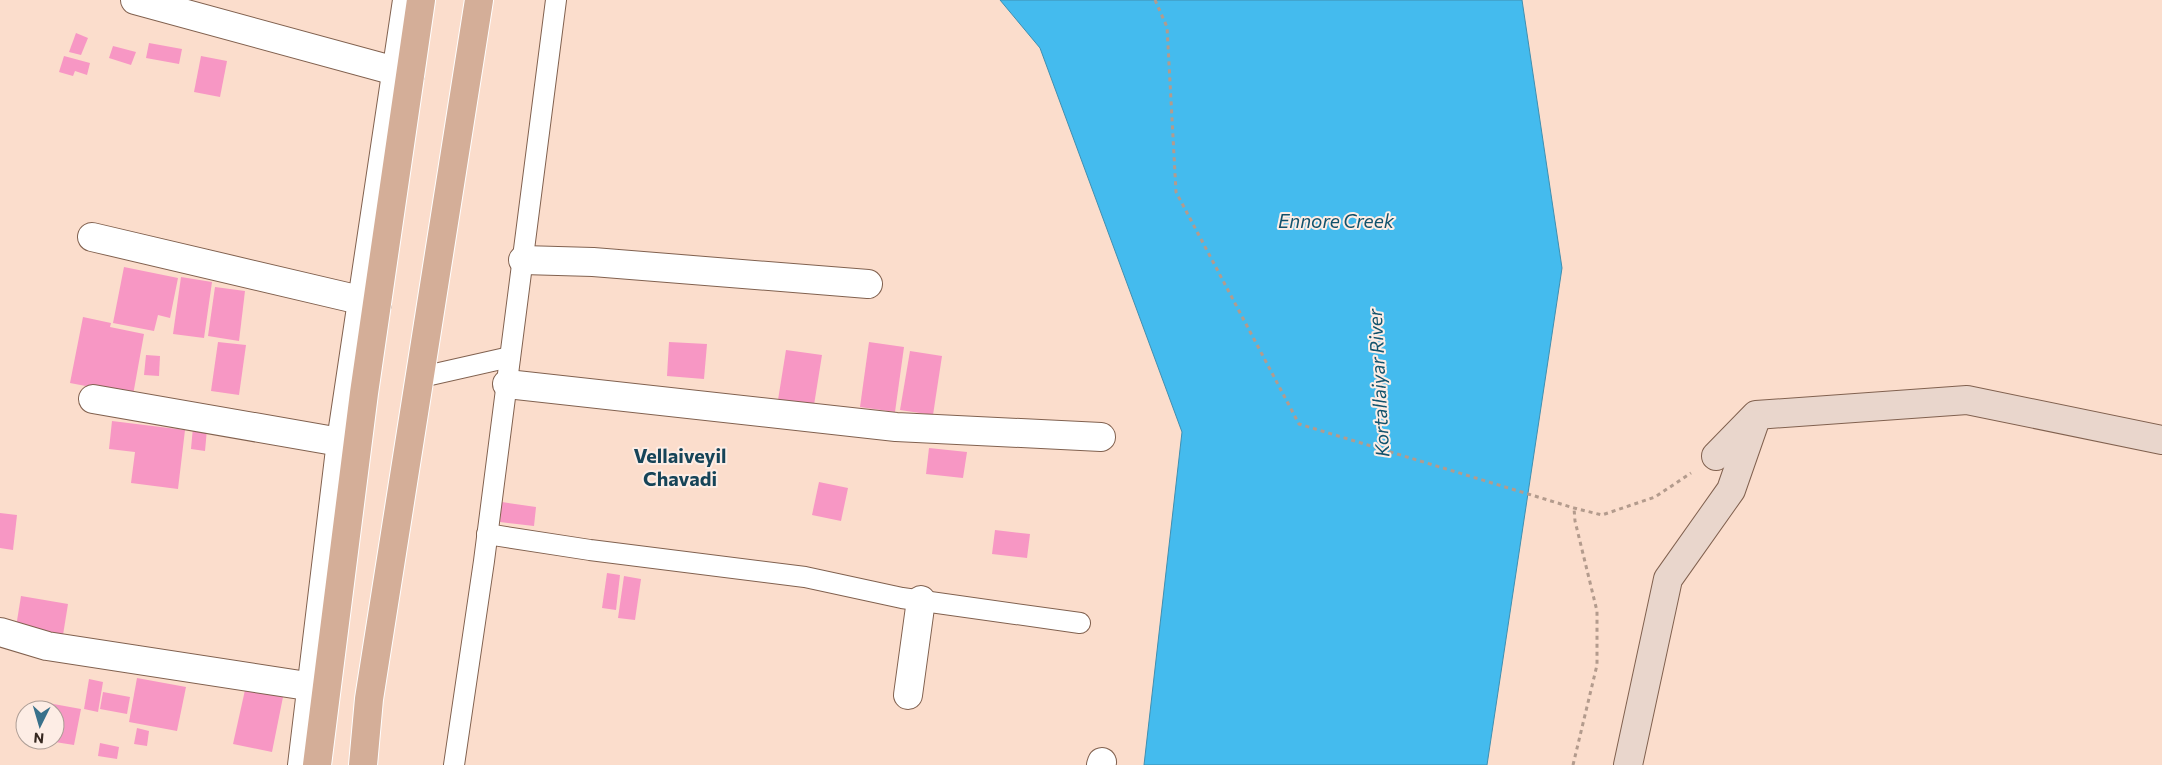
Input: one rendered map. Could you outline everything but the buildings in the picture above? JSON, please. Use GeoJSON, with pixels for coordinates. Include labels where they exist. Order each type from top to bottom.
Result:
{"type":"FeatureCollection","features":[{"type":"Feature","properties":{"kind":"main road"},"geometry":{"type":"LineString","coordinates":[[317,765],[317,686],[347,443],[402,72],[422,0]]}},
{"type":"Feature","properties":{"kind":"main road"},"geometry":{"type":"LineString","coordinates":[[363,765],[369,699],[479,0]]}},
{"type":"Feature","properties":{"kind":"street"},"geometry":{"type":"LineString","coordinates":[[134,0],[402,72]]}},
{"type":"Feature","properties":{"kind":"street"},"geometry":{"type":"LineString","coordinates":[[92,237],[368,302]]}},
{"type":"Feature","properties":{"kind":"street"},"geometry":{"type":"LineString","coordinates":[[522,260],[593,262],[868,284]]}},
{"type":"Feature","properties":{"kind":"street"},"geometry":{"type":"LineString","coordinates":[[507,384],[896,428],[1101,437]]}},
{"type":"Feature","properties":{"kind":"street"},"geometry":{"type":"LineString","coordinates":[[93,399],[347,443]]}},
{"type":"Feature","properties":{"kind":"street"},"geometry":{"type":"LineString","coordinates":[[1716,456],[1756,415],[1967,400],[2162,440]]}},
{"type":"Feature","properties":{"kind":"street"},"geometry":{"type":"LineString","coordinates":[[1628,765],[1668,579],[1731,490],[1756,415]]}},
{"type":"Feature","properties":{"kind":"street"},"geometry":{"type":"LineString","coordinates":[[908,695],[921,600]]}},
{"type":"Feature","properties":{"kind":"street"},"geometry":{"type":"LineString","coordinates":[[0,632],[47,646],[317,686]]}},
{"type":"Feature","properties":{"kind":"lane"},"geometry":{"type":"LineString","coordinates":[[402,72],[403,0]]}},
{"type":"Feature","properties":{"kind":"lane"},"geometry":{"type":"LineString","coordinates":[[454,765],[507,384],[556,0]]}},
{"type":"Feature","properties":{"kind":"lane"},"geometry":{"type":"LineString","coordinates":[[419,380],[426,376],[510,357]]}},
{"type":"Feature","properties":{"kind":"lane"},"geometry":{"type":"LineString","coordinates":[[487,534],[590,550],[805,577],[921,600],[1080,623]]}},
{"type":"Feature","properties":{"kind":"lane"},"geometry":{"type":"LineString","coordinates":[[298,765],[317,686]]}},
{"type":"Feature","properties":{"kind":"path"},"geometry":{"type":"LineString","coordinates":[[1155,0],[1167,27],[1176,192],[1299,424],[1574,508],[1602,514],[1655,497],[1716,456]]}},
{"type":"Feature","properties":{"kind":"path"},"geometry":{"type":"LineString","coordinates":[[1573,765],[1597,665],[1597,611],[1575,522],[1574,508]]}},
{"type":"Feature","properties":{"kind":"water","name":"Ennore Creek"},"geometry":{"type":"Polygon","coordinates":[[[1000,0],[1522,0],[1562,268],[1487,765],[1144,765],[1182,432],[1040,48],[1000,0]]]}},
{"type":"Feature","properties":{"kind":"district","name":"Vellaiveyil Chavadi"},"geometry":{"type":"Point","coordinates":[680,466]}},
{"type":"Feature","properties":{"kind":"water label","name":"Kortallaiyar River"},"geometry":{"type":"Point","coordinates":[1378,383]}}]}
